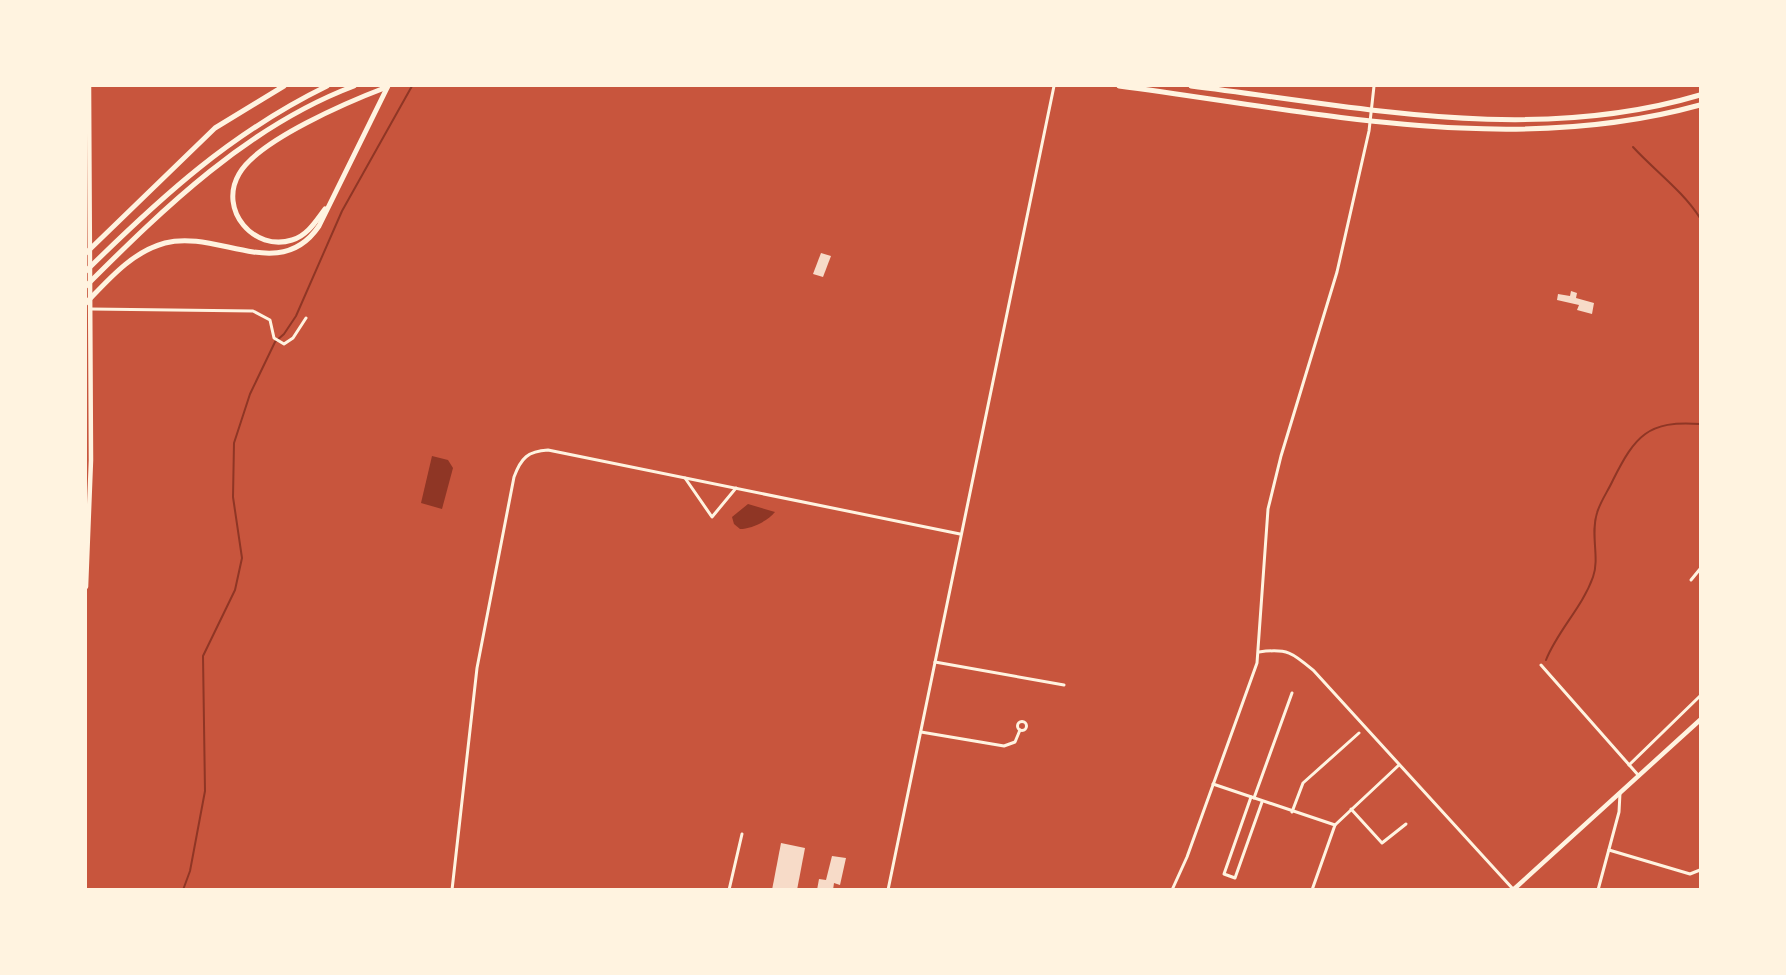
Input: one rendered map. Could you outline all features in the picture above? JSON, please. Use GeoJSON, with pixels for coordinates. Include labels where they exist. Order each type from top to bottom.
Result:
{"type":"FeatureCollection","features":[{"type":"Feature","properties":{"kind":"highway"},"geometry":{"type":"LineString","coordinates":[[86,254],[214,128],[284,86]]}},
{"type":"Feature","properties":{"kind":"highway"},"geometry":{"type":"LineString","coordinates":[[86,271],[164,196],[229,142],[327,86]]}},
{"type":"Feature","properties":{"kind":"highway"},"geometry":{"type":"LineString","coordinates":[[86,286],[183,194],[234,153],[281,122],[354,86]]}},
{"type":"Feature","properties":{"kind":"highway"},"geometry":{"type":"LineString","coordinates":[[332,201],[305,233],[293,240],[277,243],[260,238],[243,228],[234,206],[234,184],[249,161],[316,119],[389,86]]}},
{"type":"Feature","properties":{"kind":"highway"},"geometry":{"type":"LineString","coordinates":[[86,303],[111,276],[140,253],[167,243],[193,242],[270,254],[303,246],[319,226],[389,86]]}},
{"type":"Feature","properties":{"kind":"highway"},"geometry":{"type":"LineString","coordinates":[[1119,86],[1385,122],[1478,130],[1537,131],[1583,127],[1669,114],[1701,105]]}},
{"type":"Feature","properties":{"kind":"highway"},"geometry":{"type":"LineString","coordinates":[[1191,86],[1385,112],[1474,121],[1577,118],[1668,104],[1701,94]]}},
{"type":"Feature","properties":{"kind":"main road"},"geometry":{"type":"LineString","coordinates":[[86,588],[91,460],[89,86]]}},
{"type":"Feature","properties":{"kind":"main road"},"geometry":{"type":"LineString","coordinates":[[1513,889],[1701,720]]}},
{"type":"Feature","properties":{"kind":"street"},"geometry":{"type":"LineString","coordinates":[[888,890],[1054,86]]}},
{"type":"Feature","properties":{"kind":"street"},"geometry":{"type":"LineString","coordinates":[[1172,890],[1187,857],[1259,652],[1263,559],[1268,508],[1281,456],[1337,272],[1369,131],[1374,86]]}},
{"type":"Feature","properties":{"kind":"street"},"geometry":{"type":"LineString","coordinates":[[89,309],[253,312],[270,320],[274,338],[284,344],[293,338],[306,318]]}},
{"type":"Feature","properties":{"kind":"street"},"geometry":{"type":"LineString","coordinates":[[452,890],[477,668],[514,477],[519,464],[528,454],[548,450],[960,534]]}},
{"type":"Feature","properties":{"kind":"street"},"geometry":{"type":"LineString","coordinates":[[685,478],[712,517],[736,488]]}},
{"type":"Feature","properties":{"kind":"street"},"geometry":{"type":"LineString","coordinates":[[1691,580],[1701,569]]}},
{"type":"Feature","properties":{"kind":"street"},"geometry":{"type":"LineString","coordinates":[[1259,652],[1282,650],[1299,657],[1513,889]]}},
{"type":"Feature","properties":{"kind":"street"},"geometry":{"type":"LineString","coordinates":[[935,662],[1064,685]]}},
{"type":"Feature","properties":{"kind":"street"},"geometry":{"type":"LineString","coordinates":[[1541,665],[1639,776]]}},
{"type":"Feature","properties":{"kind":"street"},"geometry":{"type":"LineString","coordinates":[[1262,802],[1235,878],[1224,874],[1292,693]]}},
{"type":"Feature","properties":{"kind":"street"},"geometry":{"type":"LineString","coordinates":[[1629,765],[1701,696]]}},
{"type":"Feature","properties":{"kind":"street"},"geometry":{"type":"LineString","coordinates":[[921,732],[1004,746],[1015,742],[1020,730]]}},
{"type":"Feature","properties":{"kind":"street"},"geometry":{"type":"LineString","coordinates":[[1292,812],[1303,783],[1359,733]]}},
{"type":"Feature","properties":{"kind":"street"},"geometry":{"type":"LineString","coordinates":[[1312,890],[1335,825],[1400,765]]}},
{"type":"Feature","properties":{"kind":"street"},"geometry":{"type":"LineString","coordinates":[[1213,784],[1335,825]]}},
{"type":"Feature","properties":{"kind":"street"},"geometry":{"type":"LineString","coordinates":[[1598,890],[1620,812],[1620,792]]}},
{"type":"Feature","properties":{"kind":"street"},"geometry":{"type":"LineString","coordinates":[[1351,809],[1382,843],[1406,824]]}},
{"type":"Feature","properties":{"kind":"street"},"geometry":{"type":"LineString","coordinates":[[729,890],[742,834]]}},
{"type":"Feature","properties":{"kind":"street"},"geometry":{"type":"LineString","coordinates":[[1609,850],[1690,874],[1701,870]]}},
{"type":"Feature","properties":{"kind":"shaded area"},"geometry":{"type":"Polygon","coordinates":[[[432,456],[448,460],[453,468],[442,509],[421,503],[432,456]]]}},
{"type":"Feature","properties":{"kind":"shaded area"},"geometry":{"type":"Polygon","coordinates":[[[748,504],[775,512],[759,524],[740,529],[734,524],[732,517],[748,504]]]}},
{"type":"Feature","properties":{"kind":"building"},"geometry":{"type":"Polygon","coordinates":[[[821,253],[831,256],[823,277],[813,274],[821,253]]]}},
{"type":"Feature","properties":{"kind":"building"},"geometry":{"type":"Polygon","coordinates":[[[1571,291],[1577,293],[1576,298],[1594,303],[1592,314],[1577,310],[1579,305],[1557,300],[1558,294],[1570,296],[1571,291]]]}},
{"type":"Feature","properties":{"kind":"building"},"geometry":{"type":"Polygon","coordinates":[[[781,843],[805,848],[797,890],[772,890],[781,843]]]}},
{"type":"Feature","properties":{"kind":"building"},"geometry":{"type":"Polygon","coordinates":[[[832,856],[846,858],[840,885],[834,883],[833,890],[817,890],[819,879],[826,880],[832,856]]]}},
{"type":"Feature","properties":{"kind":"waterway"},"geometry":{"type":"LineString","coordinates":[[183,890],[190,871],[205,791],[203,656],[235,590],[242,558],[233,497],[234,443],[250,394],[275,342],[284,334],[296,316],[342,211],[412,86]]}},
{"type":"Feature","properties":{"kind":"waterway"},"geometry":{"type":"LineString","coordinates":[[1633,147],[1677,190],[1700,218]]}},
{"type":"Feature","properties":{"kind":"waterway"},"geometry":{"type":"LineString","coordinates":[[1546,660],[1583,599],[1593,577],[1596,562],[1594,529],[1597,513],[1629,452],[1636,442],[1655,428],[1682,423],[1700,424]]}}]}
